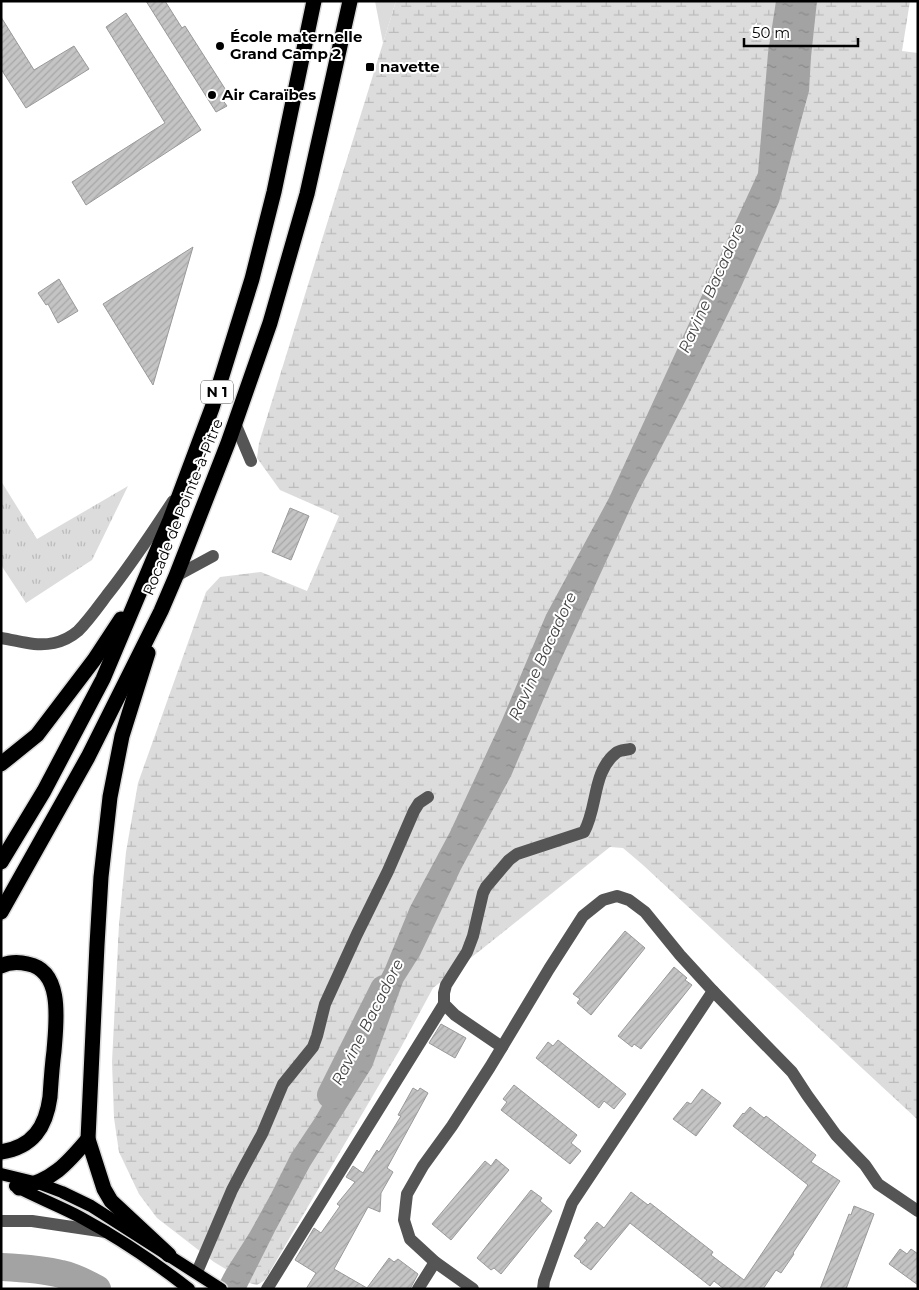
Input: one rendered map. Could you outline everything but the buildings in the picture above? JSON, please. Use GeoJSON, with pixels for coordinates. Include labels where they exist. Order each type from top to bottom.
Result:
{"type":"FeatureCollection","features":[{"type":"Feature","properties":{"kind":"highway","name":"Rocade de Pointe-à-Pitre"},"geometry":{"type":"LineString","coordinates":[[1,862],[44,791],[103,679],[183,486],[212,408],[252,279],[274,192],[314,1]]}},
{"type":"Feature","properties":{"kind":"highway","name":"Rocade de Pointe-à-Pitre"},"geometry":{"type":"LineString","coordinates":[[1,912],[88,757],[161,611],[236,424],[270,323],[307,194],[350,5]]}},
{"type":"Feature","properties":{"kind":"highway"},"geometry":{"type":"LineString","coordinates":[[1,764],[37,735],[94,660],[142,587]]}},
{"type":"Feature","properties":{"kind":"highway"},"geometry":{"type":"LineString","coordinates":[[161,611],[122,736],[110,798],[101,877],[88,1139],[104,1189],[111,1201],[170,1255]]}},
{"type":"Feature","properties":{"kind":"highway"},"geometry":{"type":"LineString","coordinates":[[1,966],[18,962],[31,964],[42,970],[54,992],[57,1008],[48,1110],[42,1125],[28,1142],[9,1151],[1,1152]]}},
{"type":"Feature","properties":{"kind":"highway"},"geometry":{"type":"LineString","coordinates":[[19,1188],[38,1183],[50,1176],[69,1162],[88,1139]]}},
{"type":"Feature","properties":{"kind":"main road"},"geometry":{"type":"LineString","coordinates":[[1,1174],[38,1183],[91,1206],[216,1285]]}},
{"type":"Feature","properties":{"kind":"main road"},"geometry":{"type":"LineString","coordinates":[[1,1179],[80,1217],[106,1232],[189,1289]]}},
{"type":"Feature","properties":{"kind":"street"},"geometry":{"type":"LineString","coordinates":[[236,424],[251,461]]}},
{"type":"Feature","properties":{"kind":"street"},"geometry":{"type":"LineString","coordinates":[[1,638],[33,645],[54,643],[66,639],[77,632],[131,565],[183,486]]}},
{"type":"Feature","properties":{"kind":"street"},"geometry":{"type":"LineString","coordinates":[[176,576],[213,556]]}},
{"type":"Feature","properties":{"kind":"street"},"geometry":{"type":"LineString","coordinates":[[267,1289],[444,1004],[446,985],[467,952],[486,887],[509,860],[517,854],[584,832],[591,816],[600,773],[616,752],[630,749]]}},
{"type":"Feature","properties":{"kind":"street"},"geometry":{"type":"LineString","coordinates":[[197,1272],[232,1190],[262,1134],[283,1084],[313,1046],[325,1004],[414,811],[419,803],[428,797]]}},
{"type":"Feature","properties":{"kind":"street"},"geometry":{"type":"LineString","coordinates":[[473,1289],[435,1262],[410,1239],[404,1220],[406,1194],[455,1121],[583,916],[603,900],[617,896],[629,900],[646,912],[712,991],[792,1072],[836,1135],[865,1165],[878,1184],[918,1211]]}},
{"type":"Feature","properties":{"kind":"street"},"geometry":{"type":"LineString","coordinates":[[543,1289],[544,1281],[572,1203],[712,991]]}},
{"type":"Feature","properties":{"kind":"street"},"geometry":{"type":"LineString","coordinates":[[444,1004],[455,1015],[502,1047]]}},
{"type":"Feature","properties":{"kind":"street"},"geometry":{"type":"LineString","coordinates":[[1,1221],[32,1221],[106,1232]]}},
{"type":"Feature","properties":{"kind":"street"},"geometry":{"type":"LineString","coordinates":[[418,1289],[435,1262]]}},
{"type":"Feature","properties":{"kind":"green space"},"geometry":{"type":"Polygon","coordinates":[[[375,1],[396,1],[383,43],[375,1]]]}},
{"type":"Feature","properties":{"kind":"green space"},"geometry":{"type":"Polygon","coordinates":[[[396,1],[910,1],[902,51],[918,53],[918,1120],[643,865],[623,848],[610,847],[433,988],[399,1051],[265,1280],[257,1285],[249,1283],[214,1262],[157,1218],[139,1194],[119,1152],[114,1118],[112,1062],[119,924],[126,852],[138,783],[206,592],[220,577],[261,572],[307,591],[339,516],[280,490],[257,458],[259,443],[396,1]]]}},
{"type":"Feature","properties":{"kind":"green space"},"geometry":{"type":"Polygon","coordinates":[[[1,481],[37,539],[128,486],[92,560],[26,603],[1,565],[1,481]]]}},
{"type":"Feature","properties":{"kind":"water"},"geometry":{"type":"Polygon","coordinates":[[[776,1],[817,1],[809,91],[779,202],[741,287],[687,398],[637,494],[553,677],[511,776],[461,869],[420,955],[403,982],[372,1067],[310,1166],[246,1289],[216,1289],[250,1232],[291,1154],[315,1118],[344,1068],[368,1020],[364,1009],[385,968],[410,907],[450,832],[502,720],[546,615],[609,498],[758,173],[768,53],[776,1]]]}},
{"type":"Feature","properties":{"kind":"waterway","name":"Ravine Bacadore"},"geometry":{"type":"LineString","coordinates":[[331,1095],[384,989]]}},
{"type":"Feature","properties":{"kind":"waterway"},"geometry":{"type":"LineString","coordinates":[[1,1267],[54,1272],[75,1278],[97,1289]]}},
{"type":"Feature","properties":{"kind":"place","name":"École maternelle Grand Camp 2"},"geometry":{"type":"Point","coordinates":[220,46]}},
{"type":"Feature","properties":{"kind":"place","name":"navette"},"geometry":{"type":"Point","coordinates":[370,67]}},
{"type":"Feature","properties":{"kind":"place","name":"Air Caraïbes"},"geometry":{"type":"Point","coordinates":[212,95]}}]}
